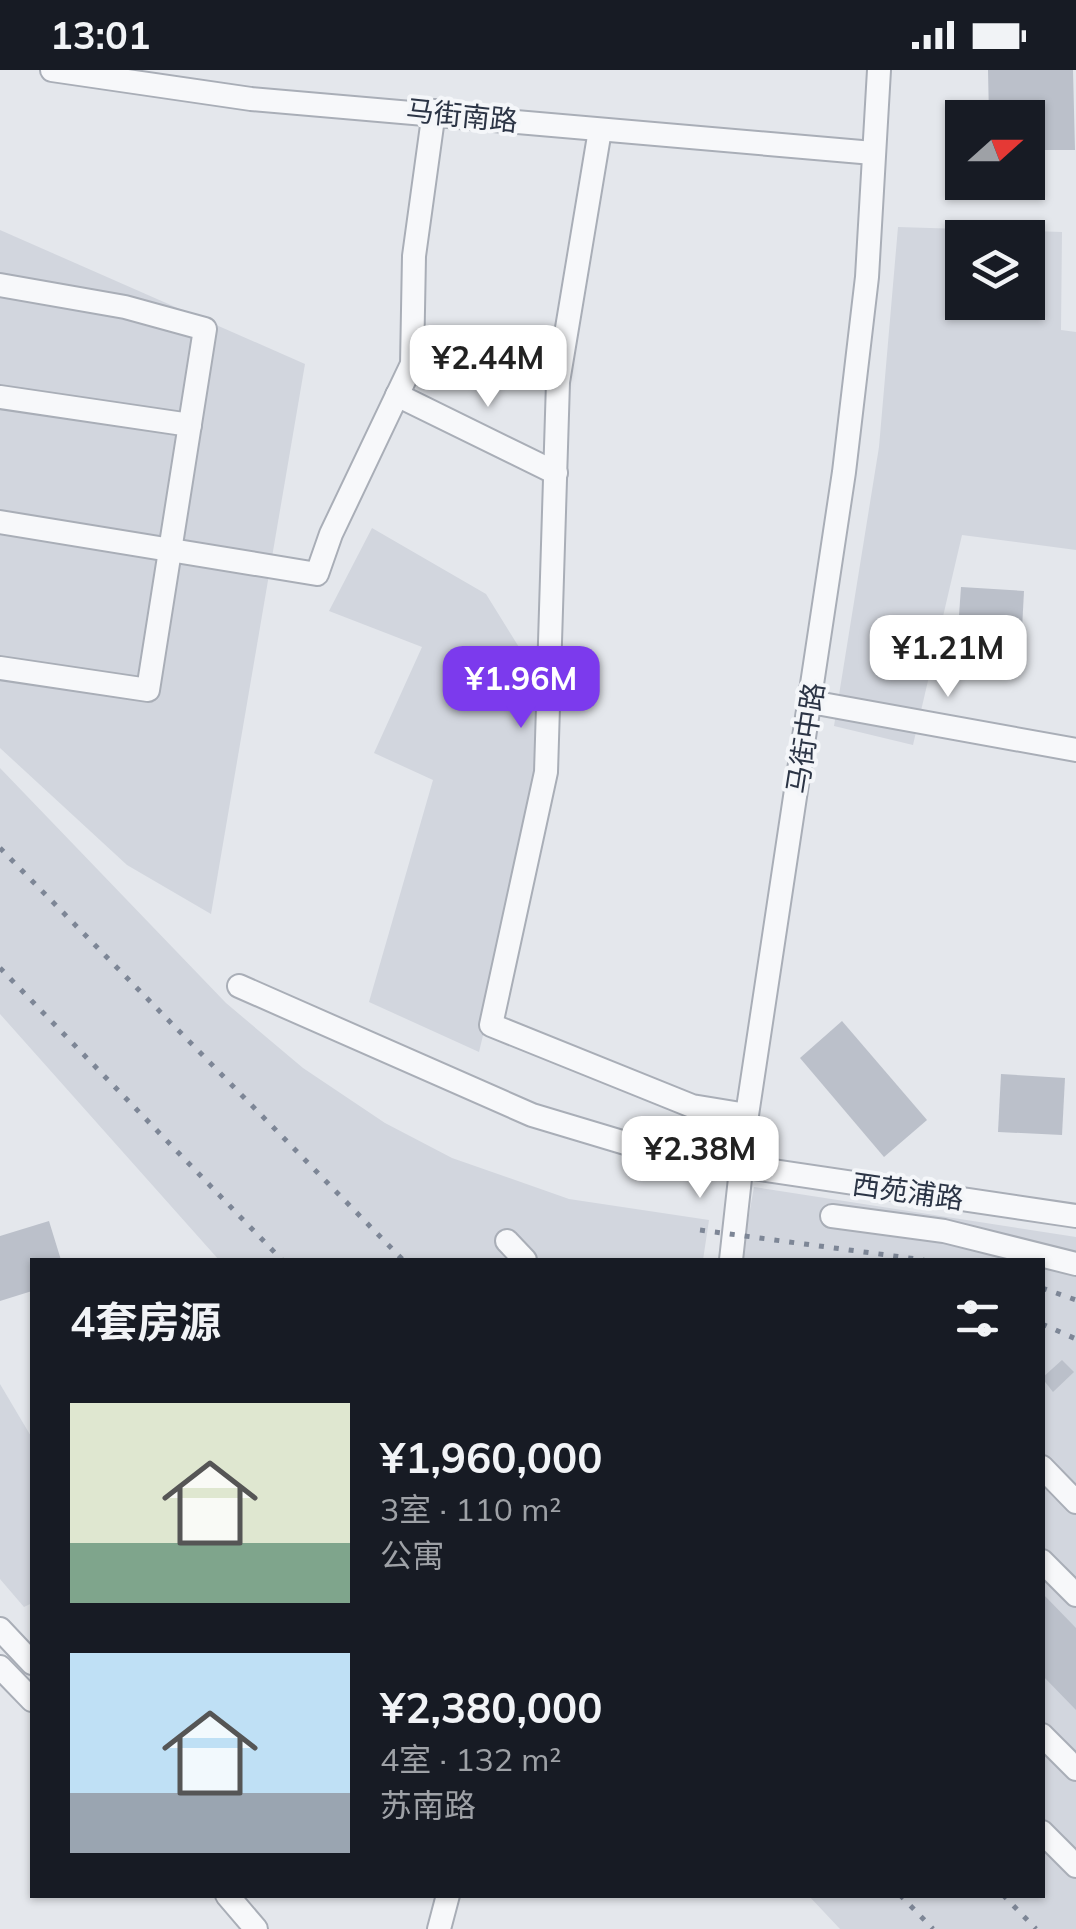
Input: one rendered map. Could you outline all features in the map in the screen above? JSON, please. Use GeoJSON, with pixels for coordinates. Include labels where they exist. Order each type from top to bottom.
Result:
{"type":"FeatureCollection","features":[{"type":"Feature","properties":{"kind":"street","name":"马街南路"},"geometry":{"type":"LineString","coordinates":[[52,70],[252,98],[874,153]]}},
{"type":"Feature","properties":{"kind":"street","name":"马街中路"},"geometry":{"type":"LineString","coordinates":[[741,1159],[812,702],[867,277],[878,70]]}},
{"type":"Feature","properties":{"kind":"street"},"geometry":{"type":"LineString","coordinates":[[0,522],[317,574],[331,534],[412,364],[414,256],[434,112]]}},
{"type":"Feature","properties":{"kind":"street"},"geometry":{"type":"LineString","coordinates":[[600,130],[558,382],[546,772],[491,1025],[692,1106],[746,1115]]}},
{"type":"Feature","properties":{"kind":"street"},"geometry":{"type":"LineString","coordinates":[[0,285],[125,307],[205,329],[148,690],[0,668]]}},
{"type":"Feature","properties":{"kind":"street"},"geometry":{"type":"LineString","coordinates":[[398,395],[556,473]]}},
{"type":"Feature","properties":{"kind":"street"},"geometry":{"type":"LineString","coordinates":[[0,397],[190,425]]}},
{"type":"Feature","properties":{"kind":"street"},"geometry":{"type":"LineString","coordinates":[[812,702],[1076,750]]}},
{"type":"Feature","properties":{"kind":"street","name":"西苑浦路"},"geometry":{"type":"LineString","coordinates":[[239,986],[532,1116],[632,1144],[1076,1216]]}},
{"type":"Feature","properties":{"kind":"street"},"geometry":{"type":"LineString","coordinates":[[718,1258],[730,1181],[741,1159]]}},
{"type":"Feature","properties":{"kind":"street"},"geometry":{"type":"LineString","coordinates":[[731,1258],[741,1159]]}},
{"type":"Feature","properties":{"kind":"street"},"geometry":{"type":"LineString","coordinates":[[832,1216],[975,1249],[1036,1258]]}},
{"type":"Feature","properties":{"kind":"street"},"geometry":{"type":"LineString","coordinates":[[507,1241],[524,1258]]}},
{"type":"Feature","properties":{"kind":"street"},"geometry":{"type":"LineString","coordinates":[[1045,1259],[1076,1264]]}},
{"type":"Feature","properties":{"kind":"street"},"geometry":{"type":"LineString","coordinates":[[1047,1480],[1076,1502]]}},
{"type":"Feature","properties":{"kind":"street"},"geometry":{"type":"LineString","coordinates":[[1045,1563],[1076,1595]]}},
{"type":"Feature","properties":{"kind":"street"},"geometry":{"type":"LineString","coordinates":[[0,1630],[30,1661]]}},
{"type":"Feature","properties":{"kind":"street"},"geometry":{"type":"LineString","coordinates":[[0,1667],[30,1698]]}},
{"type":"Feature","properties":{"kind":"street"},"geometry":{"type":"LineString","coordinates":[[1045,1738],[1076,1770]]}},
{"type":"Feature","properties":{"kind":"street"},"geometry":{"type":"LineString","coordinates":[[1045,1835],[1076,1866]]}},
{"type":"Feature","properties":{"kind":"street"},"geometry":{"type":"LineString","coordinates":[[229,1898],[256,1929]]}},
{"type":"Feature","properties":{"kind":"street"},"geometry":{"type":"LineString","coordinates":[[439,1929],[447,1898]]}},
{"type":"Feature","properties":{"kind":"shaded area"},"geometry":{"type":"Polygon","coordinates":[[[898,227],[945,228],[945,320],[1045,320],[1045,231],[1062,232],[1061,330],[1076,332],[1076,550],[962,535],[913,745],[834,726],[879,447],[898,227]]]}},
{"type":"Feature","properties":{"kind":"shaded area"},"geometry":{"type":"Polygon","coordinates":[[[0,230],[305,364],[211,914],[127,865],[0,748],[0,230]]]}},
{"type":"Feature","properties":{"kind":"shaded area"},"geometry":{"type":"Polygon","coordinates":[[[372,528],[486,594],[540,681],[536,780],[518,890],[479,1052],[369,1002],[433,780],[374,753],[422,647],[329,611],[372,528]]]}},
{"type":"Feature","properties":{"kind":"shaded area"},"geometry":{"type":"Polygon","coordinates":[[[0,768],[226,1003],[303,1068],[385,1123],[452,1158],[569,1199],[709,1220],[703,1258],[217,1258],[0,1014],[0,768]]]}},
{"type":"Feature","properties":{"kind":"shaded area"},"geometry":{"type":"Polygon","coordinates":[[[754,1187],[1076,1237],[1076,1929],[840,1929],[811,1898],[1045,1898],[1045,1258],[741,1258],[754,1187]]]}},
{"type":"Feature","properties":{"kind":"shaded area"},"geometry":{"type":"Polygon","coordinates":[[[0,1384],[30,1435],[30,1604],[24,1607],[0,1579],[0,1384]]]}},
{"type":"Feature","properties":{"kind":"building"},"geometry":{"type":"Polygon","coordinates":[[[988,70],[1073,70],[1075,150],[1045,150],[1045,100],[989,100],[988,70]]]}},
{"type":"Feature","properties":{"kind":"building"},"geometry":{"type":"Polygon","coordinates":[[[961,587],[1024,591],[1021,648],[957,644],[961,587]]]}},
{"type":"Feature","properties":{"kind":"building"},"geometry":{"type":"Polygon","coordinates":[[[842,1021],[927,1120],[884,1157],[800,1058],[842,1021]]]}},
{"type":"Feature","properties":{"kind":"building"},"geometry":{"type":"Polygon","coordinates":[[[1001,1074],[1065,1078],[1062,1135],[998,1132],[1001,1074]]]}},
{"type":"Feature","properties":{"kind":"building"},"geometry":{"type":"Polygon","coordinates":[[[49,1221],[60,1258],[30,1258],[30,1292],[0,1301],[0,1236],[49,1221]]]}},
{"type":"Feature","properties":{"kind":"building"},"geometry":{"type":"Polygon","coordinates":[[[1062,1360],[1074,1372],[1053,1392],[1045,1375],[1062,1360]]]}},
{"type":"Feature","properties":{"kind":"building"},"geometry":{"type":"Polygon","coordinates":[[[1045,1596],[1076,1628],[1076,1710],[1045,1678],[1045,1596]]]}},
{"type":"Feature","properties":{"kind":"railway"},"geometry":{"type":"LineString","coordinates":[[0,848],[401,1258]]}},
{"type":"Feature","properties":{"kind":"railway"},"geometry":{"type":"LineString","coordinates":[[0,968],[280,1258]]}},
{"type":"Feature","properties":{"kind":"railway"},"geometry":{"type":"LineString","coordinates":[[700,1230],[909,1258]]}},
{"type":"Feature","properties":{"kind":"railway"},"geometry":{"type":"LineString","coordinates":[[1045,1289],[1076,1300]]}},
{"type":"Feature","properties":{"kind":"railway"},"geometry":{"type":"LineString","coordinates":[[1045,1325],[1076,1339]]}},
{"type":"Feature","properties":{"kind":"railway"},"geometry":{"type":"LineString","coordinates":[[903,1898],[933,1929]]}},
{"type":"Feature","properties":{"kind":"railway"},"geometry":{"type":"LineString","coordinates":[[1006,1898],[1036,1929]]}}]}
